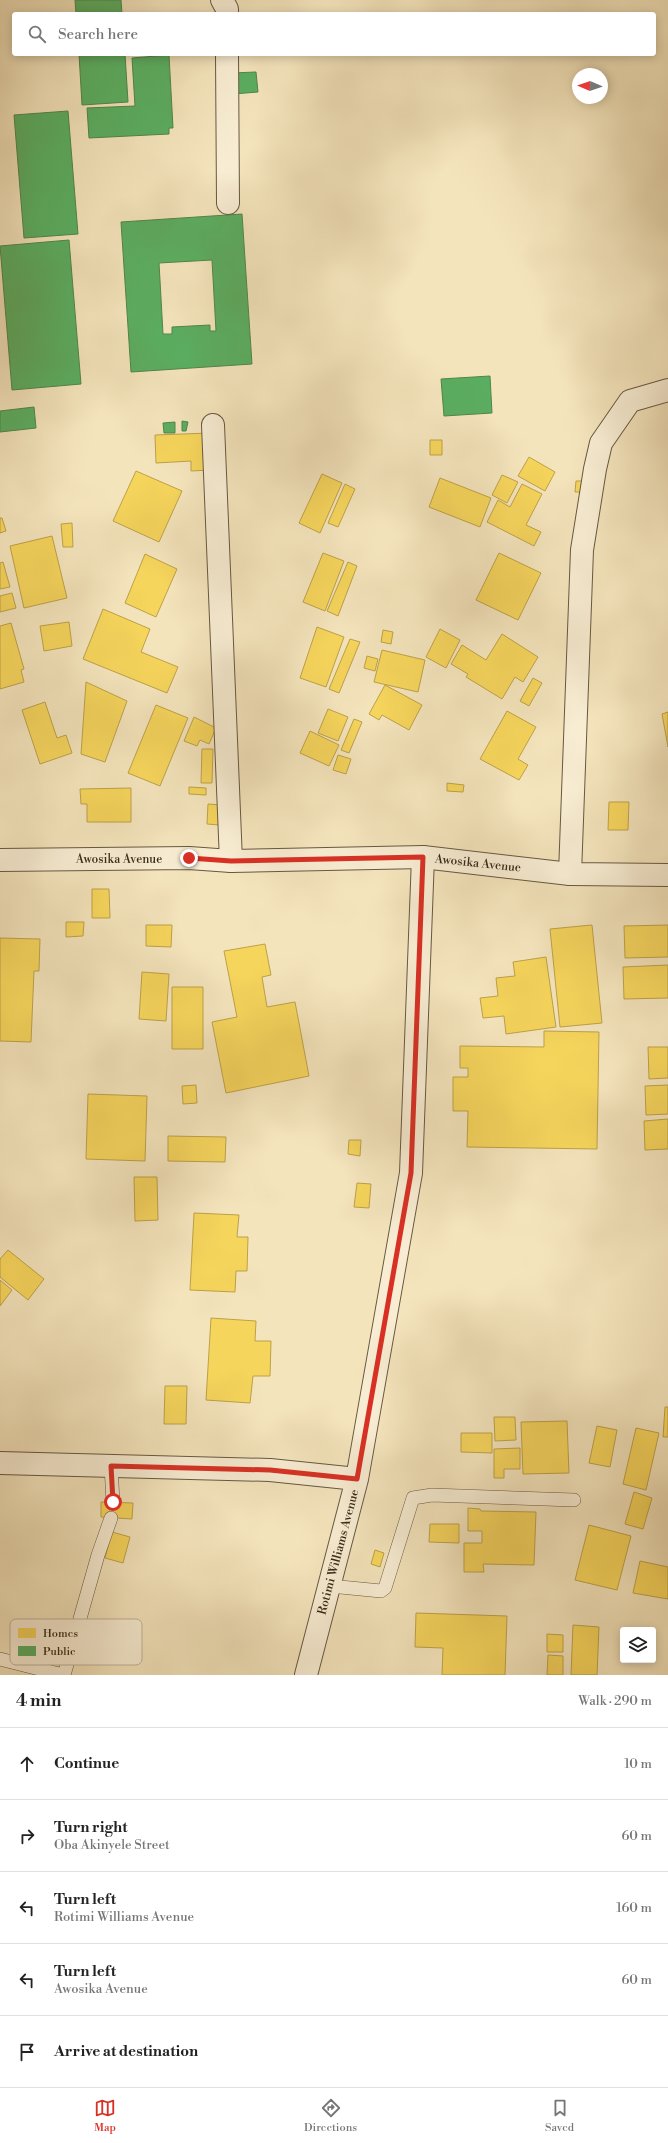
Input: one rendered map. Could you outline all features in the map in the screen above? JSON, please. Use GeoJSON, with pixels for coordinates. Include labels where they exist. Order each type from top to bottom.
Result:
{"type":"FeatureCollection","features":[{"type":"Feature","properties":{"kind":"street"},"geometry":{"type":"LineString","coordinates":[[222,0],[227,12]]}},
{"type":"Feature","properties":{"kind":"street"},"geometry":{"type":"LineString","coordinates":[[227,56],[228,204]]}},
{"type":"Feature","properties":{"kind":"street"},"geometry":{"type":"LineString","coordinates":[[570,874],[582,550],[595,469],[601,443],[630,401],[668,390]]}},
{"type":"Feature","properties":{"kind":"street"},"geometry":{"type":"LineString","coordinates":[[213,425],[231,861]]}},
{"type":"Feature","properties":{"kind":"street","name":"Awosika Avenue"},"geometry":{"type":"LineString","coordinates":[[0,860],[189,858],[231,861],[423,857],[570,874],[668,875]]}},
{"type":"Feature","properties":{"kind":"street","name":"Rotimi Williams Avenue"},"geometry":{"type":"LineString","coordinates":[[306,1675],[357,1479],[411,1173],[423,857]]}},
{"type":"Feature","properties":{"kind":"street"},"geometry":{"type":"LineString","coordinates":[[0,1463],[270,1470],[357,1479]]}},
{"type":"Feature","properties":{"kind":"lane"},"geometry":{"type":"LineString","coordinates":[[111,1466],[113,1502]]}},
{"type":"Feature","properties":{"kind":"lane"},"geometry":{"type":"LineString","coordinates":[[330,1586],[381,1591],[385,1588],[413,1498],[432,1495],[574,1500]]}},
{"type":"Feature","properties":{"kind":"lane"},"geometry":{"type":"LineString","coordinates":[[80,1619],[98,1555],[111,1518]]}},
{"type":"Feature","properties":{"kind":"lane"},"geometry":{"type":"LineString","coordinates":[[0,1659],[10,1662]]}},
{"type":"Feature","properties":{"kind":"lane"},"geometry":{"type":"LineString","coordinates":[[24,1665],[64,1675],[67,1665]]}},
{"type":"Feature","properties":{"kind":"building: Homes"},"geometry":{"type":"Polygon","coordinates":[[[210,433],[211,470],[191,471],[191,461],[156,463],[155,435],[210,433]]]}},
{"type":"Feature","properties":{"kind":"building: Homes"},"geometry":{"type":"Polygon","coordinates":[[[430,440],[442,440],[442,455],[430,455],[430,440]]]}},
{"type":"Feature","properties":{"kind":"building: Homes"},"geometry":{"type":"Polygon","coordinates":[[[529,457],[555,472],[545,491],[518,476],[529,457]]]}},
{"type":"Feature","properties":{"kind":"building: Homes"},"geometry":{"type":"Polygon","coordinates":[[[136,471],[182,491],[159,542],[113,521],[136,471]]]}},
{"type":"Feature","properties":{"kind":"building: Homes"},"geometry":{"type":"Polygon","coordinates":[[[322,474],[342,483],[320,533],[299,523],[322,474]]]}},
{"type":"Feature","properties":{"kind":"building: Homes"},"geometry":{"type":"Polygon","coordinates":[[[502,475],[518,482],[507,503],[492,495],[502,475]]]}},
{"type":"Feature","properties":{"kind":"building: Homes"},"geometry":{"type":"Polygon","coordinates":[[[440,478],[491,498],[480,527],[429,507],[440,478]]]}},
{"type":"Feature","properties":{"kind":"building: Homes"},"geometry":{"type":"Polygon","coordinates":[[[576,481],[590,481],[589,492],[575,492],[576,481]]]}},
{"type":"Feature","properties":{"kind":"building: Homes"},"geometry":{"type":"Polygon","coordinates":[[[345,484],[355,489],[338,527],[328,523],[345,484]]]}},
{"type":"Feature","properties":{"kind":"building: Homes"},"geometry":{"type":"Polygon","coordinates":[[[522,484],[542,494],[526,525],[541,532],[534,546],[487,522],[498,500],[510,507],[522,484]]]}},
{"type":"Feature","properties":{"kind":"building: Homes"},"geometry":{"type":"Polygon","coordinates":[[[0,518],[2,518],[6,531],[0,533],[0,518]]]}},
{"type":"Feature","properties":{"kind":"building: Homes"},"geometry":{"type":"Polygon","coordinates":[[[72,523],[73,547],[63,547],[61,524],[72,523]]]}},
{"type":"Feature","properties":{"kind":"building: Homes"},"geometry":{"type":"Polygon","coordinates":[[[52,536],[67,598],[24,608],[10,546],[52,536]]]}},
{"type":"Feature","properties":{"kind":"building: Homes"},"geometry":{"type":"Polygon","coordinates":[[[323,553],[344,561],[325,611],[303,602],[323,553]]]}},
{"type":"Feature","properties":{"kind":"building: Homes"},"geometry":{"type":"Polygon","coordinates":[[[499,553],[541,573],[518,620],[476,600],[499,553]]]}},
{"type":"Feature","properties":{"kind":"building: Homes"},"geometry":{"type":"Polygon","coordinates":[[[145,554],[177,569],[156,617],[125,603],[145,554]]]}},
{"type":"Feature","properties":{"kind":"building: Homes"},"geometry":{"type":"Polygon","coordinates":[[[3,562],[10,587],[0,589],[0,563],[3,562]]]}},
{"type":"Feature","properties":{"kind":"building: Homes"},"geometry":{"type":"Polygon","coordinates":[[[348,562],[357,566],[338,616],[327,611],[348,562]]]}},
{"type":"Feature","properties":{"kind":"building: Homes"},"geometry":{"type":"Polygon","coordinates":[[[12,593],[16,608],[0,612],[0,596],[12,593]]]}},
{"type":"Feature","properties":{"kind":"building: Homes"},"geometry":{"type":"Polygon","coordinates":[[[103,609],[150,629],[141,652],[178,667],[167,693],[83,659],[103,609]]]}},
{"type":"Feature","properties":{"kind":"building: Homes"},"geometry":{"type":"Polygon","coordinates":[[[69,622],[72,646],[44,651],[40,626],[69,622]]]}},
{"type":"Feature","properties":{"kind":"building: Homes"},"geometry":{"type":"Polygon","coordinates":[[[11,623],[24,669],[21,670],[24,682],[0,689],[0,626],[11,623]]]}},
{"type":"Feature","properties":{"kind":"building: Homes"},"geometry":{"type":"Polygon","coordinates":[[[317,627],[344,637],[326,687],[300,678],[317,627]]]}},
{"type":"Feature","properties":{"kind":"building: Homes"},"geometry":{"type":"Polygon","coordinates":[[[440,629],[460,640],[446,668],[426,657],[440,629]]]}},
{"type":"Feature","properties":{"kind":"building: Homes"},"geometry":{"type":"Polygon","coordinates":[[[383,630],[393,632],[391,644],[381,642],[383,630]]]}},
{"type":"Feature","properties":{"kind":"building: Homes"},"geometry":{"type":"Polygon","coordinates":[[[502,634],[538,657],[523,682],[515,677],[502,699],[466,677],[468,674],[451,664],[462,645],[486,660],[502,634]]]}},
{"type":"Feature","properties":{"kind":"building: Homes"},"geometry":{"type":"Polygon","coordinates":[[[350,639],[360,642],[339,693],[329,689],[350,639]]]}},
{"type":"Feature","properties":{"kind":"building: Homes"},"geometry":{"type":"Polygon","coordinates":[[[382,650],[425,660],[418,692],[374,682],[382,650]]]}},
{"type":"Feature","properties":{"kind":"building: Homes"},"geometry":{"type":"Polygon","coordinates":[[[367,656],[378,659],[375,671],[364,668],[367,656]]]}},
{"type":"Feature","properties":{"kind":"building: Homes"},"geometry":{"type":"Polygon","coordinates":[[[533,678],[542,683],[529,706],[520,701],[533,678]]]}},
{"type":"Feature","properties":{"kind":"building: Homes"},"geometry":{"type":"Polygon","coordinates":[[[86,682],[127,701],[105,762],[81,754],[86,682]]]}},
{"type":"Feature","properties":{"kind":"building: Homes"},"geometry":{"type":"Polygon","coordinates":[[[385,685],[422,705],[409,730],[382,715],[379,720],[369,714],[385,685]]]}},
{"type":"Feature","properties":{"kind":"building: Homes"},"geometry":{"type":"Polygon","coordinates":[[[45,702],[57,738],[66,735],[72,753],[40,764],[22,710],[45,702]]]}},
{"type":"Feature","properties":{"kind":"building: Homes"},"geometry":{"type":"Polygon","coordinates":[[[156,705],[188,718],[160,786],[128,773],[156,705]]]}},
{"type":"Feature","properties":{"kind":"building: Homes"},"geometry":{"type":"Polygon","coordinates":[[[328,709],[348,717],[338,741],[318,733],[328,709]]]}},
{"type":"Feature","properties":{"kind":"building: Homes"},"geometry":{"type":"Polygon","coordinates":[[[507,711],[536,727],[518,759],[528,765],[519,780],[480,759],[507,711]]]}},
{"type":"Feature","properties":{"kind":"building: Homes"},"geometry":{"type":"Polygon","coordinates":[[[668,712],[668,747],[662,714],[668,712]]]}},
{"type":"Feature","properties":{"kind":"building: Homes"},"geometry":{"type":"Polygon","coordinates":[[[194,717],[216,728],[209,744],[200,740],[197,746],[184,741],[194,717]]]}},
{"type":"Feature","properties":{"kind":"building: Homes"},"geometry":{"type":"Polygon","coordinates":[[[354,719],[362,722],[349,753],[341,750],[354,719]]]}},
{"type":"Feature","properties":{"kind":"building: Homes"},"geometry":{"type":"Polygon","coordinates":[[[310,731],[339,745],[329,766],[300,753],[310,731]]]}},
{"type":"Feature","properties":{"kind":"building: Homes"},"geometry":{"type":"Polygon","coordinates":[[[202,749],[213,749],[212,783],[201,783],[202,749]]]}},
{"type":"Feature","properties":{"kind":"building: Homes"},"geometry":{"type":"Polygon","coordinates":[[[338,755],[351,759],[346,774],[333,770],[338,755]]]}},
{"type":"Feature","properties":{"kind":"building: Homes"},"geometry":{"type":"Polygon","coordinates":[[[447,783],[464,785],[463,792],[447,791],[447,783]]]}},
{"type":"Feature","properties":{"kind":"building: Homes"},"geometry":{"type":"Polygon","coordinates":[[[189,787],[206,788],[206,795],[189,794],[189,787]]]}},
{"type":"Feature","properties":{"kind":"building: Homes"},"geometry":{"type":"Polygon","coordinates":[[[131,788],[131,822],[87,822],[87,804],[81,804],[80,789],[131,788]]]}},
{"type":"Feature","properties":{"kind":"building: Homes"},"geometry":{"type":"Polygon","coordinates":[[[609,802],[629,802],[628,830],[608,830],[609,802]]]}},
{"type":"Feature","properties":{"kind":"building: Homes"},"geometry":{"type":"Polygon","coordinates":[[[208,804],[221,805],[220,825],[207,824],[208,804]]]}},
{"type":"Feature","properties":{"kind":"building: Homes"},"geometry":{"type":"Polygon","coordinates":[[[92,889],[109,889],[110,918],[92,918],[92,889]]]}},
{"type":"Feature","properties":{"kind":"building: Homes"},"geometry":{"type":"Polygon","coordinates":[[[66,922],[84,922],[83,936],[66,937],[66,922]]]}},
{"type":"Feature","properties":{"kind":"building: Homes"},"geometry":{"type":"Polygon","coordinates":[[[146,925],[172,925],[171,947],[146,946],[146,925]]]}},
{"type":"Feature","properties":{"kind":"building: Homes"},"geometry":{"type":"Polygon","coordinates":[[[592,925],[602,1023],[560,1027],[550,929],[592,925]]]}},
{"type":"Feature","properties":{"kind":"building: Homes"},"geometry":{"type":"Polygon","coordinates":[[[668,925],[668,957],[625,958],[624,926],[668,925]]]}},
{"type":"Feature","properties":{"kind":"building: Homes"},"geometry":{"type":"Polygon","coordinates":[[[0,938],[40,939],[39,971],[34,971],[31,1042],[0,1041],[0,938]]]}},
{"type":"Feature","properties":{"kind":"building: Homes"},"geometry":{"type":"Polygon","coordinates":[[[265,944],[271,975],[262,977],[267,1007],[295,1002],[309,1076],[226,1093],[212,1022],[237,1017],[224,951],[265,944]]]}},
{"type":"Feature","properties":{"kind":"building: Homes"},"geometry":{"type":"Polygon","coordinates":[[[546,957],[556,1027],[506,1034],[504,1016],[483,1018],[480,998],[498,996],[496,978],[515,976],[513,962],[546,957]]]}},
{"type":"Feature","properties":{"kind":"building: Homes"},"geometry":{"type":"Polygon","coordinates":[[[668,965],[668,998],[624,999],[623,967],[668,965]]]}},
{"type":"Feature","properties":{"kind":"building: Homes"},"geometry":{"type":"Polygon","coordinates":[[[142,972],[169,974],[166,1021],[139,1019],[142,972]]]}},
{"type":"Feature","properties":{"kind":"building: Homes"},"geometry":{"type":"Polygon","coordinates":[[[172,987],[203,987],[203,1049],[172,1049],[172,987]]]}},
{"type":"Feature","properties":{"kind":"building: Homes"},"geometry":{"type":"Polygon","coordinates":[[[544,1031],[599,1032],[597,1149],[467,1147],[468,1111],[453,1111],[453,1077],[468,1077],[468,1068],[460,1068],[460,1046],[544,1047],[544,1031]]]}},
{"type":"Feature","properties":{"kind":"building: Homes"},"geometry":{"type":"Polygon","coordinates":[[[648,1047],[668,1047],[668,1078],[649,1079],[648,1047]]]}},
{"type":"Feature","properties":{"kind":"building: Homes"},"geometry":{"type":"Polygon","coordinates":[[[196,1085],[197,1103],[183,1104],[182,1086],[196,1085]]]}},
{"type":"Feature","properties":{"kind":"building: Homes"},"geometry":{"type":"Polygon","coordinates":[[[668,1085],[668,1114],[646,1115],[645,1086],[668,1085]]]}},
{"type":"Feature","properties":{"kind":"building: Homes"},"geometry":{"type":"Polygon","coordinates":[[[88,1094],[147,1096],[145,1161],[86,1159],[88,1094]]]}},
{"type":"Feature","properties":{"kind":"building: Homes"},"geometry":{"type":"Polygon","coordinates":[[[668,1119],[668,1149],[645,1150],[644,1121],[668,1119]]]}},
{"type":"Feature","properties":{"kind":"building: Homes"},"geometry":{"type":"Polygon","coordinates":[[[168,1136],[226,1137],[225,1162],[168,1161],[168,1136]]]}},
{"type":"Feature","properties":{"kind":"building: Homes"},"geometry":{"type":"Polygon","coordinates":[[[349,1140],[361,1140],[360,1156],[348,1154],[349,1140]]]}},
{"type":"Feature","properties":{"kind":"building: Homes"},"geometry":{"type":"Polygon","coordinates":[[[134,1177],[157,1177],[158,1220],[135,1221],[134,1177]]]}},
{"type":"Feature","properties":{"kind":"building: Homes"},"geometry":{"type":"Polygon","coordinates":[[[357,1183],[371,1184],[369,1208],[354,1207],[357,1183]]]}},
{"type":"Feature","properties":{"kind":"building: Homes"},"geometry":{"type":"Polygon","coordinates":[[[194,1213],[239,1215],[237,1237],[248,1237],[247,1271],[236,1271],[235,1292],[190,1290],[194,1213]]]}},
{"type":"Feature","properties":{"kind":"building: Homes"},"geometry":{"type":"Polygon","coordinates":[[[8,1250],[44,1279],[28,1300],[0,1277],[0,1259],[8,1250]]]}},
{"type":"Feature","properties":{"kind":"building: Homes"},"geometry":{"type":"Polygon","coordinates":[[[0,1280],[12,1290],[0,1306],[0,1280]]]}},
{"type":"Feature","properties":{"kind":"building: Homes"},"geometry":{"type":"Polygon","coordinates":[[[211,1318],[256,1321],[255,1341],[271,1341],[270,1376],[253,1376],[250,1403],[206,1400],[211,1318]]]}},
{"type":"Feature","properties":{"kind":"building: Homes"},"geometry":{"type":"Polygon","coordinates":[[[165,1386],[187,1386],[186,1424],[164,1424],[165,1386]]]}},
{"type":"Feature","properties":{"kind":"building: Homes"},"geometry":{"type":"Polygon","coordinates":[[[665,1407],[668,1407],[668,1437],[663,1437],[665,1407]]]}},
{"type":"Feature","properties":{"kind":"building: Homes"},"geometry":{"type":"Polygon","coordinates":[[[494,1417],[515,1417],[516,1440],[495,1441],[494,1417]]]}},
{"type":"Feature","properties":{"kind":"building: Homes"},"geometry":{"type":"Polygon","coordinates":[[[567,1421],[569,1473],[523,1474],[521,1422],[567,1421]]]}},
{"type":"Feature","properties":{"kind":"building: Homes"},"geometry":{"type":"Polygon","coordinates":[[[597,1426],[617,1430],[610,1467],[589,1463],[597,1426]]]}},
{"type":"Feature","properties":{"kind":"building: Homes"},"geometry":{"type":"Polygon","coordinates":[[[636,1428],[659,1433],[646,1490],[623,1484],[636,1428]]]}},
{"type":"Feature","properties":{"kind":"building: Homes"},"geometry":{"type":"Polygon","coordinates":[[[461,1433],[492,1433],[492,1453],[461,1452],[461,1433]]]}},
{"type":"Feature","properties":{"kind":"building: Homes"},"geometry":{"type":"Polygon","coordinates":[[[520,1448],[520,1469],[504,1469],[504,1478],[494,1478],[494,1449],[520,1448]]]}},
{"type":"Feature","properties":{"kind":"building: Homes"},"geometry":{"type":"Polygon","coordinates":[[[634,1492],[652,1498],[643,1529],[625,1524],[634,1492]]]}},
{"type":"Feature","properties":{"kind":"building: Homes"},"geometry":{"type":"Polygon","coordinates":[[[101,1502],[133,1503],[132,1519],[101,1517],[101,1502]]]}},
{"type":"Feature","properties":{"kind":"building: Homes"},"geometry":{"type":"Polygon","coordinates":[[[468,1508],[480,1509],[481,1511],[536,1512],[534,1565],[483,1564],[484,1572],[464,1572],[464,1543],[482,1543],[482,1531],[468,1531],[468,1508]]]}},
{"type":"Feature","properties":{"kind":"building: Homes"},"geometry":{"type":"Polygon","coordinates":[[[430,1524],[459,1524],[459,1543],[429,1542],[430,1524]]]}},
{"type":"Feature","properties":{"kind":"building: Homes"},"geometry":{"type":"Polygon","coordinates":[[[589,1525],[631,1536],[617,1590],[575,1580],[589,1525]]]}},
{"type":"Feature","properties":{"kind":"building: Homes"},"geometry":{"type":"Polygon","coordinates":[[[112,1532],[130,1537],[123,1563],[105,1558],[112,1532]]]}},
{"type":"Feature","properties":{"kind":"building: Homes"},"geometry":{"type":"Polygon","coordinates":[[[375,1550],[384,1553],[380,1567],[371,1564],[375,1550]]]}},
{"type":"Feature","properties":{"kind":"building: Homes"},"geometry":{"type":"Polygon","coordinates":[[[640,1561],[668,1567],[668,1599],[633,1593],[640,1561]]]}},
{"type":"Feature","properties":{"kind":"building: Homes"},"geometry":{"type":"Polygon","coordinates":[[[416,1613],[507,1616],[505,1675],[442,1675],[443,1648],[415,1647],[416,1613]]]}},
{"type":"Feature","properties":{"kind":"building: Homes"},"geometry":{"type":"Polygon","coordinates":[[[573,1625],[599,1627],[597,1675],[571,1675],[573,1625]]]}},
{"type":"Feature","properties":{"kind":"building: Homes"},"geometry":{"type":"Polygon","coordinates":[[[547,1634],[563,1635],[563,1652],[547,1652],[547,1634]]]}},
{"type":"Feature","properties":{"kind":"building: Homes"},"geometry":{"type":"Polygon","coordinates":[[[548,1655],[563,1656],[563,1675],[547,1675],[548,1655]]]}},
{"type":"Feature","properties":{"kind":"building: Public"},"geometry":{"type":"Polygon","coordinates":[[[75,0],[121,0],[122,12],[76,12],[75,0]]]}},
{"type":"Feature","properties":{"kind":"building: Public"},"geometry":{"type":"Polygon","coordinates":[[[79,56],[125,56],[128,102],[82,105],[79,56]]]}},
{"type":"Feature","properties":{"kind":"building: Public"},"geometry":{"type":"Polygon","coordinates":[[[169,56],[173,128],[169,128],[169,134],[89,138],[87,108],[135,106],[132,58],[169,56]]]}},
{"type":"Feature","properties":{"kind":"building: Public"},"geometry":{"type":"Polygon","coordinates":[[[256,72],[258,92],[233,94],[232,73],[256,72]]]}},
{"type":"Feature","properties":{"kind":"building: Public"},"geometry":{"type":"Polygon","coordinates":[[[68,111],[78,234],[24,238],[14,115],[68,111]]]}},
{"type":"Feature","properties":{"kind":"building: Public"},"geometry":{"type":"Polygon","coordinates":[[[242,214],[252,364],[131,372],[121,222],[242,214]],[[212,260],[159,263],[163,334],[172,334],[172,327],[210,325],[210,331],[216,331],[212,260]]]}},
{"type":"Feature","properties":{"kind":"building: Public"},"geometry":{"type":"Polygon","coordinates":[[[69,240],[81,384],[12,390],[0,246],[69,240]]]}},
{"type":"Feature","properties":{"kind":"building: Public"},"geometry":{"type":"Polygon","coordinates":[[[490,376],[492,413],[444,416],[441,379],[490,376]]]}},
{"type":"Feature","properties":{"kind":"building: Public"},"geometry":{"type":"Polygon","coordinates":[[[34,407],[36,428],[0,432],[0,411],[34,407]]]}},
{"type":"Feature","properties":{"kind":"building: Public"},"geometry":{"type":"Polygon","coordinates":[[[182,421],[188,422],[186,431],[182,431],[182,421]]]}},
{"type":"Feature","properties":{"kind":"building: Public"},"geometry":{"type":"Polygon","coordinates":[[[175,422],[175,433],[164,433],[163,423],[175,422]]]}},
{"type":"Feature","properties":{"kind":"route"},"geometry":{"type":"LineString","coordinates":[[113,1502],[111,1466],[270,1470],[357,1479],[411,1173],[423,857],[231,861],[189,858]]}}]}
